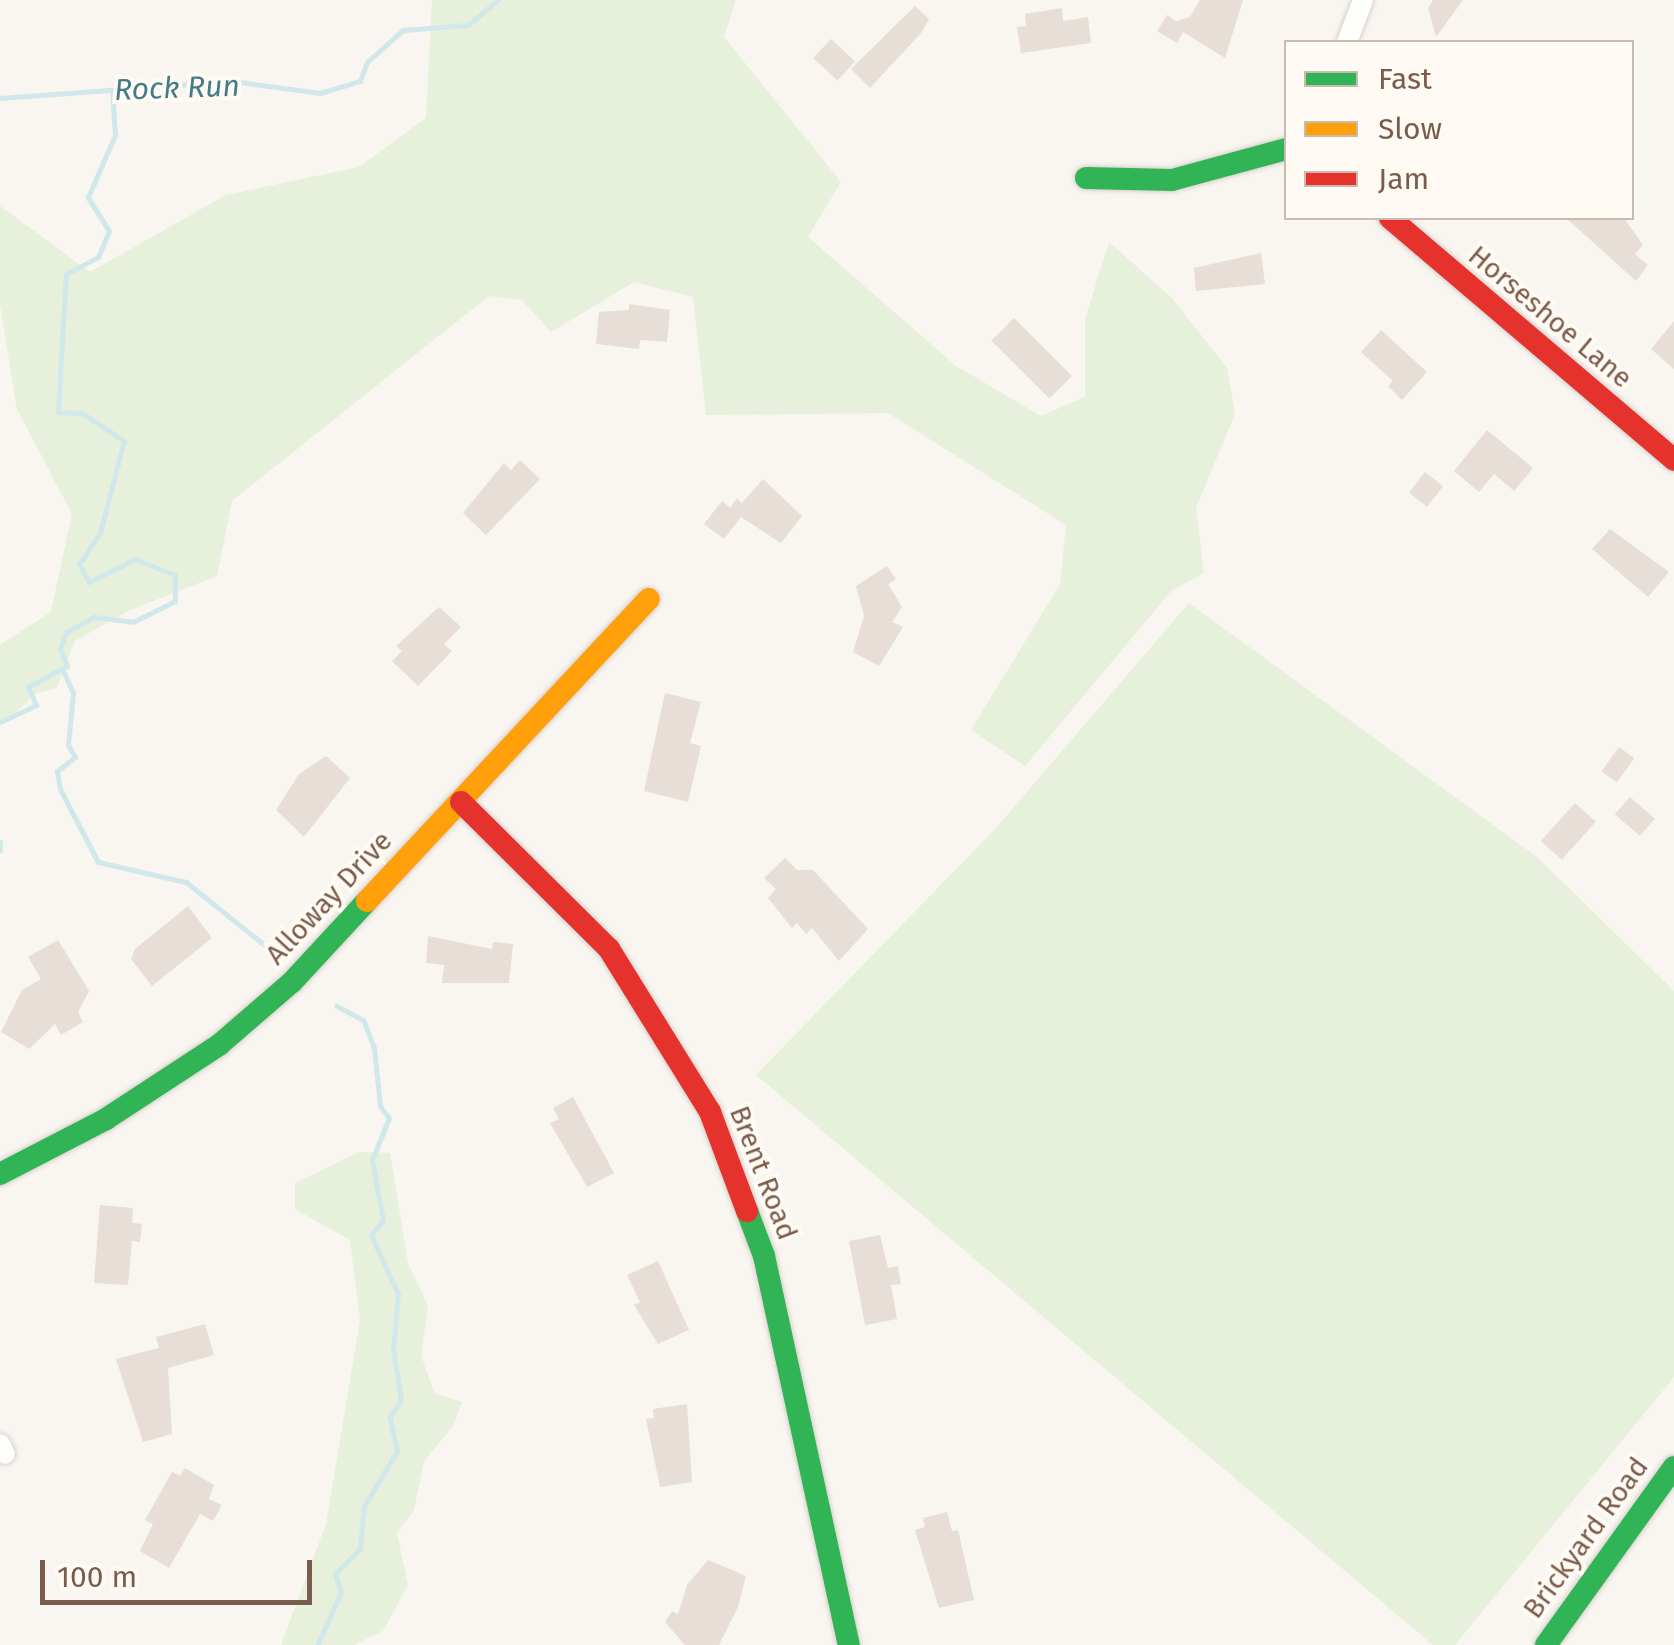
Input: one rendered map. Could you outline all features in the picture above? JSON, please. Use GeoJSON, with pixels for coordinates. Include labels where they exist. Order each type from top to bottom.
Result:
{"type":"FeatureCollection","features":[{"type":"Feature","properties":{"kind":"street"},"geometry":{"type":"LineString","coordinates":[[1348,40],[1363,0]]}},
{"type":"Feature","properties":{"kind":"street"},"geometry":{"type":"LineString","coordinates":[[1086,178],[1172,180],[1284,150]]}},
{"type":"Feature","properties":{"kind":"street","name":"Horseshoe Lane"},"geometry":{"type":"LineString","coordinates":[[1392,220],[1674,460]]}},
{"type":"Feature","properties":{"kind":"street","name":"Alloway Drive"},"geometry":{"type":"LineString","coordinates":[[0,1174],[106,1119],[219,1045],[292,982],[649,599]]}},
{"type":"Feature","properties":{"kind":"street","name":"Brent Road"},"geometry":{"type":"LineString","coordinates":[[461,802],[609,948],[710,1112],[764,1256],[848,1645]]}},
{"type":"Feature","properties":{"kind":"street","name":"Brickyard Road"},"geometry":{"type":"LineString","coordinates":[[1546,1645],[1674,1467]]}},
{"type":"Feature","properties":{"kind":"green space"},"geometry":{"type":"Polygon","coordinates":[[[432,0],[736,0],[724,37],[841,182],[808,237],[956,366],[1041,416],[1085,397],[1085,319],[1109,242],[1172,298],[1227,368],[1235,414],[1196,508],[1204,573],[1171,591],[1025,766],[971,730],[1060,584],[1066,525],[888,413],[706,415],[693,297],[634,282],[551,332],[522,300],[489,296],[232,501],[217,576],[128,611],[75,641],[57,688],[37,693],[0,726],[0,645],[51,612],[72,514],[17,409],[0,305],[0,206],[90,272],[226,195],[359,167],[426,118],[432,0]]]}},
{"type":"Feature","properties":{"kind":"green space"},"geometry":{"type":"Polygon","coordinates":[[[1189,603],[1537,857],[1674,991],[1674,1377],[1455,1645],[1433,1645],[756,1075],[996,828],[1189,603]]]}},
{"type":"Feature","properties":{"kind":"green space"},"geometry":{"type":"Polygon","coordinates":[[[359,1152],[390,1153],[408,1263],[428,1306],[421,1355],[434,1393],[462,1402],[454,1425],[424,1461],[414,1510],[397,1533],[408,1585],[383,1631],[354,1645],[281,1645],[326,1524],[360,1320],[350,1240],[295,1209],[295,1183],[359,1152]]]}},
{"type":"Feature","properties":{"kind":"building"},"geometry":{"type":"Polygon","coordinates":[[[1200,0],[1243,0],[1225,58],[1183,32],[1177,43],[1157,31],[1167,15],[1176,21],[1190,17],[1200,0]]]}},
{"type":"Feature","properties":{"kind":"building"},"geometry":{"type":"Polygon","coordinates":[[[1433,0],[1463,0],[1436,37],[1428,8],[1433,0]]]}},
{"type":"Feature","properties":{"kind":"building"},"geometry":{"type":"Polygon","coordinates":[[[915,6],[929,19],[921,33],[870,88],[851,69],[915,6]]]}},
{"type":"Feature","properties":{"kind":"building"},"geometry":{"type":"Polygon","coordinates":[[[1062,8],[1063,21],[1088,17],[1091,43],[1021,53],[1017,27],[1026,26],[1025,14],[1062,8]]]}},
{"type":"Feature","properties":{"kind":"building"},"geometry":{"type":"Polygon","coordinates":[[[831,39],[855,62],[837,81],[813,58],[831,39]]]}},
{"type":"Feature","properties":{"kind":"building"},"geometry":{"type":"Polygon","coordinates":[[[1568,220],[1625,220],[1643,245],[1635,254],[1648,265],[1636,281],[1568,220]]]}},
{"type":"Feature","properties":{"kind":"building"},"geometry":{"type":"Polygon","coordinates":[[[1261,253],[1265,284],[1196,291],[1194,268],[1261,253]]]}},
{"type":"Feature","properties":{"kind":"building"},"geometry":{"type":"Polygon","coordinates":[[[629,304],[670,310],[667,342],[640,340],[639,349],[596,344],[599,312],[629,310],[629,304]]]}},
{"type":"Feature","properties":{"kind":"building"},"geometry":{"type":"Polygon","coordinates":[[[1014,318],[1072,376],[1049,399],[991,341],[1014,318]]]}},
{"type":"Feature","properties":{"kind":"building"},"geometry":{"type":"Polygon","coordinates":[[[1674,321],[1674,369],[1651,349],[1674,321]]]}},
{"type":"Feature","properties":{"kind":"building"},"geometry":{"type":"Polygon","coordinates":[[[1381,330],[1427,372],[1402,400],[1388,386],[1393,381],[1361,352],[1381,330]]]}},
{"type":"Feature","properties":{"kind":"building"},"geometry":{"type":"Polygon","coordinates":[[[1487,430],[1533,468],[1514,491],[1494,474],[1479,492],[1454,471],[1487,430]]]}},
{"type":"Feature","properties":{"kind":"building"},"geometry":{"type":"Polygon","coordinates":[[[520,460],[540,479],[486,535],[463,513],[504,463],[511,470],[520,460]]]}},
{"type":"Feature","properties":{"kind":"building"},"geometry":{"type":"Polygon","coordinates":[[[1425,472],[1443,486],[1427,507],[1409,492],[1425,472]]]}},
{"type":"Feature","properties":{"kind":"building"},"geometry":{"type":"Polygon","coordinates":[[[763,479],[802,516],[781,543],[741,517],[724,539],[704,524],[722,501],[730,508],[737,498],[742,503],[763,479]]]}},
{"type":"Feature","properties":{"kind":"building"},"geometry":{"type":"Polygon","coordinates":[[[1610,529],[1669,572],[1648,597],[1592,549],[1610,529]]]}},
{"type":"Feature","properties":{"kind":"building"},"geometry":{"type":"Polygon","coordinates":[[[887,566],[896,579],[888,584],[902,607],[892,622],[903,627],[879,666],[853,652],[864,616],[856,586],[887,566]]]}},
{"type":"Feature","properties":{"kind":"building"},"geometry":{"type":"Polygon","coordinates":[[[439,607],[461,627],[444,644],[452,651],[418,686],[392,661],[402,651],[396,646],[439,607]]]}},
{"type":"Feature","properties":{"kind":"building"},"geometry":{"type":"Polygon","coordinates":[[[665,693],[701,702],[690,743],[701,746],[688,802],[644,791],[665,693]]]}},
{"type":"Feature","properties":{"kind":"building"},"geometry":{"type":"Polygon","coordinates":[[[1619,747],[1634,758],[1617,782],[1601,771],[1619,747]]]}},
{"type":"Feature","properties":{"kind":"building"},"geometry":{"type":"Polygon","coordinates":[[[326,756],[350,778],[304,837],[276,810],[299,774],[326,756]]]}},
{"type":"Feature","properties":{"kind":"building"},"geometry":{"type":"Polygon","coordinates":[[[1630,797],[1655,819],[1640,836],[1615,814],[1630,797]]]}},
{"type":"Feature","properties":{"kind":"building"},"geometry":{"type":"Polygon","coordinates":[[[1575,803],[1596,822],[1562,860],[1541,841],[1575,803]]]}},
{"type":"Feature","properties":{"kind":"building"},"geometry":{"type":"Polygon","coordinates":[[[785,858],[797,870],[813,870],[868,929],[839,961],[812,928],[806,934],[797,923],[792,928],[768,898],[776,889],[764,878],[785,858]]]}},
{"type":"Feature","properties":{"kind":"building"},"geometry":{"type":"Polygon","coordinates":[[[188,906],[212,938],[152,986],[131,959],[135,949],[188,906]]]}},
{"type":"Feature","properties":{"kind":"building"},"geometry":{"type":"Polygon","coordinates":[[[428,936],[492,949],[493,942],[513,944],[509,983],[442,983],[444,965],[426,963],[428,936]]]}},
{"type":"Feature","properties":{"kind":"building"},"geometry":{"type":"Polygon","coordinates":[[[58,940],[89,991],[78,1012],[83,1022],[61,1035],[55,1024],[29,1049],[1,1032],[22,990],[41,979],[28,957],[58,940]]]}},
{"type":"Feature","properties":{"kind":"building"},"geometry":{"type":"Polygon","coordinates":[[[573,1097],[614,1173],[587,1187],[550,1123],[559,1119],[553,1108],[573,1097]]]}},
{"type":"Feature","properties":{"kind":"building"},"geometry":{"type":"Polygon","coordinates":[[[100,1205],[133,1208],[132,1223],[142,1224],[140,1242],[132,1241],[128,1285],[94,1283],[100,1205]]]}},
{"type":"Feature","properties":{"kind":"building"},"geometry":{"type":"Polygon","coordinates":[[[880,1235],[888,1268],[898,1266],[901,1284],[891,1285],[897,1319],[865,1325],[849,1241],[880,1235]]]}},
{"type":"Feature","properties":{"kind":"building"},"geometry":{"type":"Polygon","coordinates":[[[658,1261],[689,1330],[658,1344],[634,1305],[640,1302],[627,1275],[658,1261]]]}},
{"type":"Feature","properties":{"kind":"building"},"geometry":{"type":"Polygon","coordinates":[[[205,1324],[214,1355],[168,1368],[172,1434],[143,1442],[116,1359],[159,1348],[156,1337],[205,1324]]]}},
{"type":"Feature","properties":{"kind":"building"},"geometry":{"type":"Polygon","coordinates":[[[687,1404],[692,1482],[660,1487],[646,1419],[654,1418],[653,1409],[687,1404]]]}},
{"type":"Feature","properties":{"kind":"building"},"geometry":{"type":"Polygon","coordinates":[[[185,1468],[214,1485],[209,1499],[222,1505],[213,1521],[200,1514],[169,1568],[140,1551],[153,1524],[145,1520],[172,1472],[180,1476],[185,1468]]]}},
{"type":"Feature","properties":{"kind":"building"},"geometry":{"type":"Polygon","coordinates":[[[947,1512],[952,1531],[958,1530],[974,1600],[939,1608],[915,1530],[925,1527],[923,1518],[947,1512]]]}},
{"type":"Feature","properties":{"kind":"building"},"geometry":{"type":"Polygon","coordinates":[[[708,1560],[746,1576],[738,1607],[719,1645],[685,1645],[665,1622],[672,1611],[678,1614],[687,1585],[708,1560]]]}},
{"type":"Feature","properties":{"kind":"waterway","name":"Rock Run"},"geometry":{"type":"LineString","coordinates":[[0,98],[232,81],[320,93],[360,81],[367,62],[403,30],[468,25],[498,0]]}},
{"type":"Feature","properties":{"kind":"waterway"},"geometry":{"type":"LineString","coordinates":[[0,722],[36,705],[28,687],[67,666],[60,649],[66,632],[94,617],[133,622],[175,601],[175,575],[135,559],[89,582],[79,564],[100,533],[124,441],[82,413],[58,412],[66,274],[98,257],[109,231],[88,197],[115,135],[112,90]]}},
{"type":"Feature","properties":{"kind":"waterway"},"geometry":{"type":"LineString","coordinates":[[62,669],[73,693],[68,745],[75,757],[57,771],[60,789],[98,862],[186,882],[268,948]]}},
{"type":"Feature","properties":{"kind":"waterway"},"geometry":{"type":"LineString","coordinates":[[0,842],[0,850]]}},
{"type":"Feature","properties":{"kind":"waterway"},"geometry":{"type":"LineString","coordinates":[[317,1645],[341,1592],[335,1574],[360,1549],[364,1506],[397,1451],[390,1417],[401,1400],[393,1349],[398,1294],[371,1235],[383,1220],[372,1160],[389,1118],[380,1106],[374,1048],[363,1020],[337,1006]]}},
{"type":"Feature","properties":{"kind":"traffic: fast"},"geometry":{"type":"LineString","coordinates":[[1086,178],[1172,180],[1284,150]]}},
{"type":"Feature","properties":{"kind":"traffic: fast"},"geometry":{"type":"LineString","coordinates":[[0,1174],[106,1119],[219,1045],[292,982],[367,901]]}},
{"type":"Feature","properties":{"kind":"traffic: fast"},"geometry":{"type":"LineString","coordinates":[[747,1211],[764,1256],[849,1645]]}},
{"type":"Feature","properties":{"kind":"traffic: fast"},"geometry":{"type":"LineString","coordinates":[[1546,1645],[1674,1467]]}},
{"type":"Feature","properties":{"kind":"traffic: slow"},"geometry":{"type":"LineString","coordinates":[[367,901],[649,599]]}},
{"type":"Feature","properties":{"kind":"traffic: jam"},"geometry":{"type":"LineString","coordinates":[[1392,220],[1674,460]]}},
{"type":"Feature","properties":{"kind":"traffic: jam"},"geometry":{"type":"LineString","coordinates":[[461,802],[609,949],[710,1112],[747,1211]]}}]}
